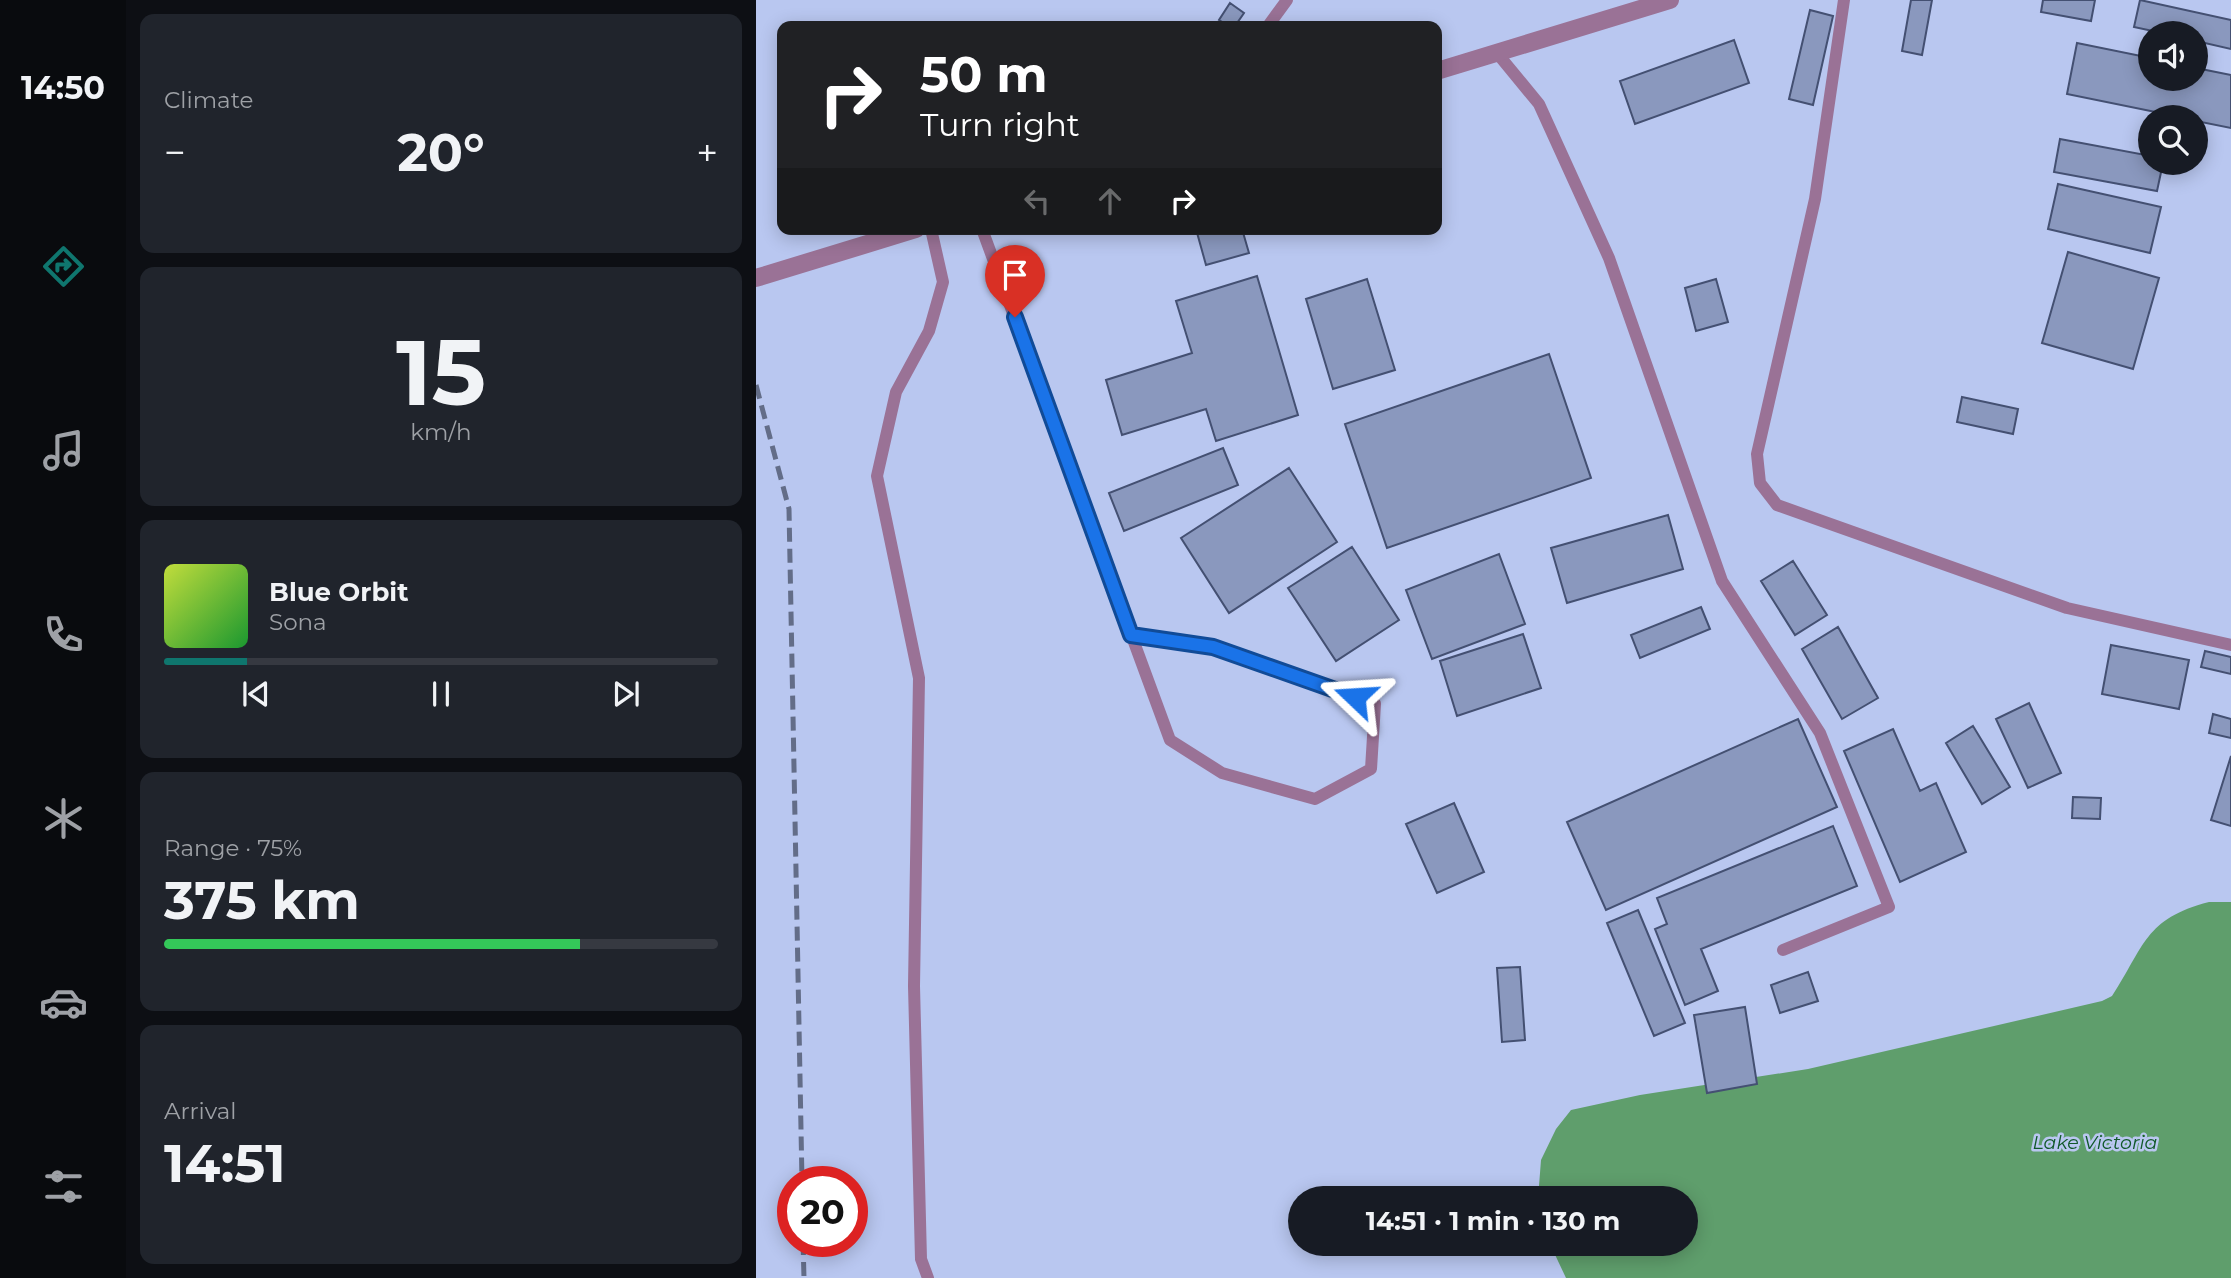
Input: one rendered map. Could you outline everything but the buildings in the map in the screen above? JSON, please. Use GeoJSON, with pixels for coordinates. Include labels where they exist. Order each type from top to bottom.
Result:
{"type":"FeatureCollection","features":[{"type":"Feature","properties":{"kind":"street"},"geometry":{"type":"LineString","coordinates":[[1442,69],[1670,0]]}},
{"type":"Feature","properties":{"kind":"street"},"geometry":{"type":"LineString","coordinates":[[756,278],[896,235]]}},
{"type":"Feature","properties":{"kind":"lane"},"geometry":{"type":"LineString","coordinates":[[1272,21],[1287,0]]}},
{"type":"Feature","properties":{"kind":"lane"},"geometry":{"type":"LineString","coordinates":[[1844,0],[1815,199],[1757,454],[1760,483],[1777,505],[1972,576],[2067,608],[2231,645]]}},
{"type":"Feature","properties":{"kind":"lane"},"geometry":{"type":"LineString","coordinates":[[1497,52],[1539,104],[1609,258],[1722,581],[1820,733],[1889,907],[1783,950]]}},
{"type":"Feature","properties":{"kind":"lane"},"geometry":{"type":"LineString","coordinates":[[928,1278],[921,1259],[914,986],[919,678],[877,476],[896,392],[929,331],[943,282],[932,235]]}},
{"type":"Feature","properties":{"kind":"lane"},"geometry":{"type":"LineString","coordinates":[[984,235],[1131,635],[1170,740],[1222,773],[1315,799],[1371,769],[1375,704],[1213,647],[1131,635]]}},
{"type":"Feature","properties":{"kind":"water","name":"Lake Victoria"},"geometry":{"type":"Polygon","coordinates":[[[2209,902],[2231,902],[2231,1278],[1566,1278],[1556,1256],[1698,1256],[1698,1186],[1539,1186],[1541,1160],[1556,1129],[1571,1110],[1640,1095],[1808,1069],[2102,1001],[2112,996],[2140,949],[2158,926],[2188,909],[2209,902]]]}},
{"type":"Feature","properties":{"kind":"railway"},"geometry":{"type":"LineString","coordinates":[[756,385],[789,509],[802,1166]]}},
{"type":"Feature","properties":{"kind":"railway"},"geometry":{"type":"LineString","coordinates":[[803,1257],[804,1278]]}},
{"type":"Feature","properties":{"kind":"route"},"geometry":{"type":"LineString","coordinates":[[1015,317],[1131,635],[1213,647],[1355,697]]}}]}
